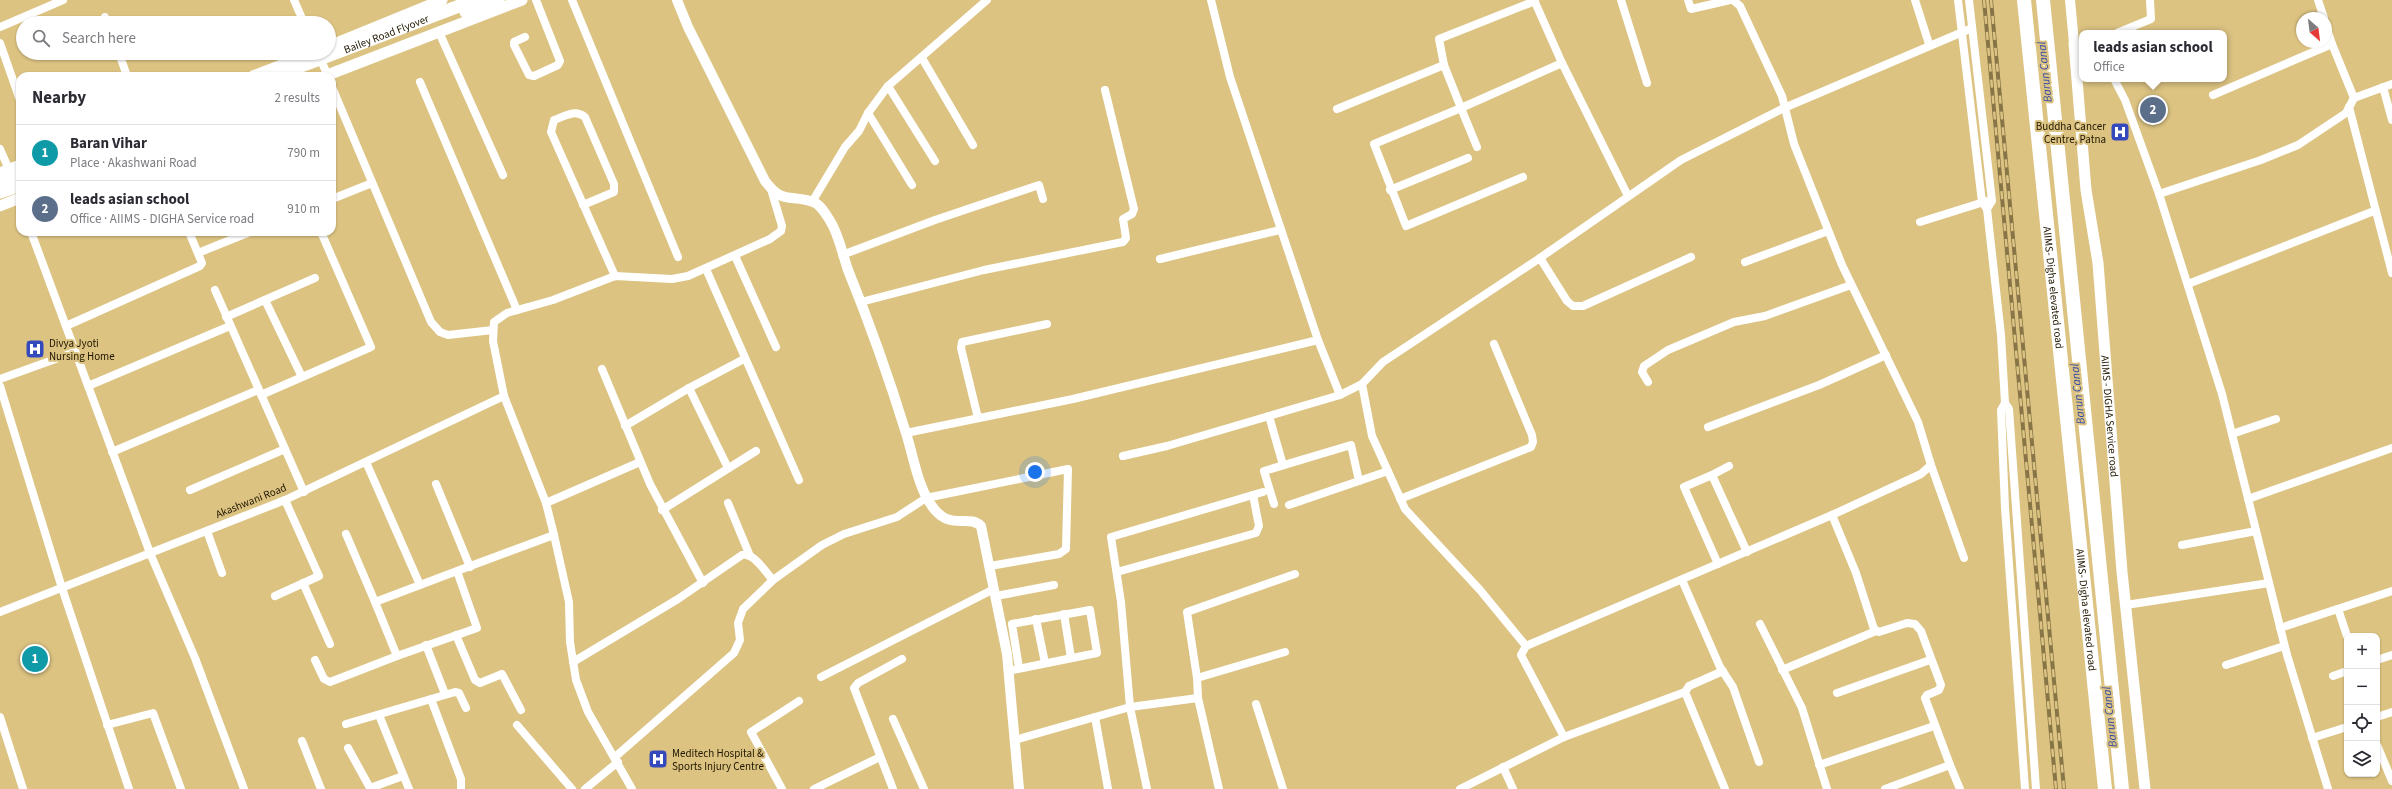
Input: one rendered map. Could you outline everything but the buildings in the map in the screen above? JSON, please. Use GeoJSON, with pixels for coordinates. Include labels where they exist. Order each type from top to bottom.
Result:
{"type":"FeatureCollection","features":[{"type":"Feature","properties":{"kind":"highway","name":"Bailey Road Flyover"},"geometry":{"type":"LineString","coordinates":[[336,53],[474,0]]}},
{"type":"Feature","properties":{"kind":"highway","name":"Bailey Road Flyover"},"geometry":{"type":"LineString","coordinates":[[310,72],[498,0]]}},
{"type":"Feature","properties":{"kind":"highway","name":"AIIMS- Digha elevated road"},"geometry":{"type":"LineString","coordinates":[[2024,0],[2105,789]]}},
{"type":"Feature","properties":{"kind":"highway","name":"AIIMS- Digha elevated road"},"geometry":{"type":"LineString","coordinates":[[2043,0],[2122,789]]}},
{"type":"Feature","properties":{"kind":"highway","name":"Bailey Road Flyover"},"geometry":{"type":"LineString","coordinates":[[285,72],[317,60]]}},
{"type":"Feature","properties":{"kind":"highway"},"geometry":{"type":"LineString","coordinates":[[0,181],[12,170]]}},
{"type":"Feature","properties":{"kind":"highway"},"geometry":{"type":"LineString","coordinates":[[0,192],[16,186]]}},
{"type":"Feature","properties":{"kind":"main road"},"geometry":{"type":"LineString","coordinates":[[336,43],[442,0]]}},
{"type":"Feature","properties":{"kind":"main road"},"geometry":{"type":"LineString","coordinates":[[455,0],[464,22]]}},
{"type":"Feature","properties":{"kind":"main road"},"geometry":{"type":"LineString","coordinates":[[336,72],[521,0]]}},
{"type":"Feature","properties":{"kind":"main road","name":"AIIMS - DIGHA Service road"},"geometry":{"type":"LineString","coordinates":[[2078,43],[2079,61]]}},
{"type":"Feature","properties":{"kind":"main road"},"geometry":{"type":"LineString","coordinates":[[263,72],[295,60]]}},
{"type":"Feature","properties":{"kind":"main road","name":"AIIMS - DIGHA Service road"},"geometry":{"type":"LineString","coordinates":[[2080,82],[2086,190],[2098,263],[2126,605],[2145,789]]}},
{"type":"Feature","properties":{"kind":"main road"},"geometry":{"type":"LineString","coordinates":[[0,206],[16,201]]}},
{"type":"Feature","properties":{"kind":"street"},"geometry":{"type":"LineString","coordinates":[[26,16],[63,0]]}},
{"type":"Feature","properties":{"kind":"street"},"geometry":{"type":"LineString","coordinates":[[294,0],[301,16]]}},
{"type":"Feature","properties":{"kind":"street"},"geometry":{"type":"LineString","coordinates":[[525,37],[514,42],[514,44],[529,75],[534,76],[558,65],[560,61],[536,0]]}},
{"type":"Feature","properties":{"kind":"street"},"geometry":{"type":"LineString","coordinates":[[572,0],[678,257]]}},
{"type":"Feature","properties":{"kind":"street"},"geometry":{"type":"LineString","coordinates":[[632,789],[617,760],[588,712],[576,680],[568,602],[554,535],[546,503],[504,396],[493,330],[498,318],[517,310],[553,300],[615,276],[672,278],[706,269],[770,239],[781,231],[782,221],[771,189],[765,181],[688,27],[677,0]]}},
{"type":"Feature","properties":{"kind":"street"},"geometry":{"type":"LineString","coordinates":[[812,202],[845,146],[859,131],[868,113],[888,86],[987,0]]}},
{"type":"Feature","properties":{"kind":"street"},"geometry":{"type":"LineString","coordinates":[[1211,0],[1230,77],[1318,340],[1340,395]]}},
{"type":"Feature","properties":{"kind":"street"},"geometry":{"type":"LineString","coordinates":[[1477,147],[1460,108],[1444,65],[1439,38],[1535,0],[1562,63],[1628,196]]}},
{"type":"Feature","properties":{"kind":"street"},"geometry":{"type":"LineString","coordinates":[[1621,0],[1647,83]]}},
{"type":"Feature","properties":{"kind":"street"},"geometry":{"type":"LineString","coordinates":[[1688,0],[1691,9],[1732,0],[1743,12],[1782,96],[1794,144],[1828,231],[1852,285],[1918,422],[1931,465],[1964,558]]}},
{"type":"Feature","properties":{"kind":"street"},"geometry":{"type":"LineString","coordinates":[[1914,0],[1929,44]]}},
{"type":"Feature","properties":{"kind":"street"},"geometry":{"type":"LineString","coordinates":[[1958,0],[1982,202],[1987,209],[2001,334],[2005,403],[2009,409],[2036,789]]}},
{"type":"Feature","properties":{"kind":"street"},"geometry":{"type":"LineString","coordinates":[[1969,0],[1992,201],[1987,209]]}},
{"type":"Feature","properties":{"kind":"street"},"geometry":{"type":"LineString","coordinates":[[2070,0],[2078,43]]}},
{"type":"Feature","properties":{"kind":"street"},"geometry":{"type":"LineString","coordinates":[[2124,30],[2151,19],[2150,0]]}},
{"type":"Feature","properties":{"kind":"street"},"geometry":{"type":"LineString","coordinates":[[2318,0],[2322,12]]}},
{"type":"Feature","properties":{"kind":"street"},"geometry":{"type":"LineString","coordinates":[[0,27],[16,20]]}},
{"type":"Feature","properties":{"kind":"street"},"geometry":{"type":"LineString","coordinates":[[1123,456],[1167,446],[1340,395],[1362,384],[1383,362],[1540,258],[1681,160],[1784,108],[1929,44],[1972,28]]}},
{"type":"Feature","properties":{"kind":"street"},"geometry":{"type":"LineString","coordinates":[[438,32],[502,175]]}},
{"type":"Feature","properties":{"kind":"street"},"geometry":{"type":"LineString","coordinates":[[0,44],[16,89]]}},
{"type":"Feature","properties":{"kind":"street"},"geometry":{"type":"LineString","coordinates":[[2332,44],[2354,98]]}},
{"type":"Feature","properties":{"kind":"street"},"geometry":{"type":"LineString","coordinates":[[2213,95],[2323,48]]}},
{"type":"Feature","properties":{"kind":"street"},"geometry":{"type":"LineString","coordinates":[[922,58],[973,145]]}},
{"type":"Feature","properties":{"kind":"street"},"geometry":{"type":"LineString","coordinates":[[121,60],[125,72]]}},
{"type":"Feature","properties":{"kind":"street"},"geometry":{"type":"LineString","coordinates":[[321,60],[325,72]]}},
{"type":"Feature","properties":{"kind":"street"},"geometry":{"type":"LineString","coordinates":[[1523,177],[1406,226],[1390,190],[1374,144],[1562,63]]}},
{"type":"Feature","properties":{"kind":"street"},"geometry":{"type":"LineString","coordinates":[[1337,109],[1444,65]]}},
{"type":"Feature","properties":{"kind":"street"},"geometry":{"type":"LineString","coordinates":[[420,82],[517,310]]}},
{"type":"Feature","properties":{"kind":"street"},"geometry":{"type":"LineString","coordinates":[[2116,82],[2125,100],[2159,194],[2222,394],[2284,646],[2328,789]]}},
{"type":"Feature","properties":{"kind":"street"},"geometry":{"type":"LineString","coordinates":[[2159,194],[2261,160],[2298,145],[2346,113],[2354,98],[2392,84]]}},
{"type":"Feature","properties":{"kind":"street"},"geometry":{"type":"LineString","coordinates":[[888,86],[935,161]]}},
{"type":"Feature","properties":{"kind":"street"},"geometry":{"type":"LineString","coordinates":[[2383,87],[2392,120]]}},
{"type":"Feature","properties":{"kind":"street"},"geometry":{"type":"LineString","coordinates":[[861,302],[984,270],[1123,242],[1126,238],[1123,219],[1132,214],[1134,209],[1105,90]]}},
{"type":"Feature","properties":{"kind":"street"},"geometry":{"type":"LineString","coordinates":[[336,96],[431,322],[440,332],[448,335],[493,330]]}},
{"type":"Feature","properties":{"kind":"street"},"geometry":{"type":"LineString","coordinates":[[2349,107],[2374,211],[2392,273]]}},
{"type":"Feature","properties":{"kind":"street"},"geometry":{"type":"LineString","coordinates":[[583,205],[614,192],[614,184],[585,117],[579,112],[573,112],[554,120],[551,132],[583,205],[615,276]]}},
{"type":"Feature","properties":{"kind":"street"},"geometry":{"type":"LineString","coordinates":[[868,113],[912,185]]}},
{"type":"Feature","properties":{"kind":"street"},"geometry":{"type":"LineString","coordinates":[[0,149],[12,170],[16,185]]}},
{"type":"Feature","properties":{"kind":"street"},"geometry":{"type":"LineString","coordinates":[[1390,190],[1468,158]]}},
{"type":"Feature","properties":{"kind":"street"},"geometry":{"type":"LineString","coordinates":[[336,197],[372,183]]}},
{"type":"Feature","properties":{"kind":"street"},"geometry":{"type":"LineString","coordinates":[[842,255],[935,220],[1039,185],[1042,199]]}},
{"type":"Feature","properties":{"kind":"street"},"geometry":{"type":"LineString","coordinates":[[771,189],[783,197],[812,202],[822,210],[835,229],[842,255],[883,356],[926,498],[942,517],[957,522],[974,521],[981,526],[990,566],[1008,671],[1019,789]]}},
{"type":"Feature","properties":{"kind":"street"},"geometry":{"type":"LineString","coordinates":[[1920,222],[1982,202],[1992,201]]}},
{"type":"Feature","properties":{"kind":"street"},"geometry":{"type":"LineString","coordinates":[[2188,284],[2374,211]]}},
{"type":"Feature","properties":{"kind":"street"},"geometry":{"type":"LineString","coordinates":[[1160,260],[1280,230]]}},
{"type":"Feature","properties":{"kind":"street"},"geometry":{"type":"LineString","coordinates":[[1745,262],[1828,231]]}},
{"type":"Feature","properties":{"kind":"street"},"geometry":{"type":"LineString","coordinates":[[32,236],[150,553],[195,658],[244,789]]}},
{"type":"Feature","properties":{"kind":"street"},"geometry":{"type":"LineString","coordinates":[[66,326],[200,266],[202,263],[191,236]]}},
{"type":"Feature","properties":{"kind":"street"},"geometry":{"type":"LineString","coordinates":[[198,253],[240,236]]}},
{"type":"Feature","properties":{"kind":"street"},"geometry":{"type":"LineString","coordinates":[[112,452],[259,392],[302,377],[371,348],[323,236]]}},
{"type":"Feature","properties":{"kind":"street"},"geometry":{"type":"LineString","coordinates":[[735,256],[776,347]]}},
{"type":"Feature","properties":{"kind":"street"},"geometry":{"type":"LineString","coordinates":[[1540,258],[1567,301],[1576,307],[1583,306],[1691,257]]}},
{"type":"Feature","properties":{"kind":"street"},"geometry":{"type":"LineString","coordinates":[[706,269],[744,359],[799,480]]}},
{"type":"Feature","properties":{"kind":"street"},"geometry":{"type":"LineString","coordinates":[[226,317],[316,278]]}},
{"type":"Feature","properties":{"kind":"street"},"geometry":{"type":"LineString","coordinates":[[1648,382],[1642,372],[1644,366],[1668,350],[1734,322],[1764,316],[1852,285]]}},
{"type":"Feature","properties":{"kind":"street"},"geometry":{"type":"LineString","coordinates":[[215,290],[304,492]]}},
{"type":"Feature","properties":{"kind":"street"},"geometry":{"type":"LineString","coordinates":[[265,300],[302,377]]}},
{"type":"Feature","properties":{"kind":"street"},"geometry":{"type":"LineString","coordinates":[[978,418],[961,348],[962,342],[1047,324]]}},
{"type":"Feature","properties":{"kind":"street"},"geometry":{"type":"LineString","coordinates":[[88,386],[230,326]]}},
{"type":"Feature","properties":{"kind":"street"},"geometry":{"type":"LineString","coordinates":[[906,433],[1073,399],[1318,340]]}},
{"type":"Feature","properties":{"kind":"street"},"geometry":{"type":"LineString","coordinates":[[1400,499],[1531,447],[1534,442],[1532,435],[1494,344]]}},
{"type":"Feature","properties":{"kind":"street"},"geometry":{"type":"LineString","coordinates":[[0,379],[75,352]]}},
{"type":"Feature","properties":{"kind":"street"},"geometry":{"type":"LineString","coordinates":[[1708,426],[1819,385],[1886,355]]}},
{"type":"Feature","properties":{"kind":"street"},"geometry":{"type":"LineString","coordinates":[[625,426],[689,388],[744,359]]}},
{"type":"Feature","properties":{"kind":"street"},"geometry":{"type":"LineString","coordinates":[[602,370],[640,462],[662,510],[703,583]]}},
{"type":"Feature","properties":{"kind":"street"},"geometry":{"type":"LineString","coordinates":[[1362,384],[1372,436],[1405,509],[1480,590],[1526,646]]}},
{"type":"Feature","properties":{"kind":"street"},"geometry":{"type":"LineString","coordinates":[[0,386],[62,588],[128,789]]}},
{"type":"Feature","properties":{"kind":"street"},"geometry":{"type":"LineString","coordinates":[[689,388],[728,468]]}},
{"type":"Feature","properties":{"kind":"street","name":"Akashwani Road"},"geometry":{"type":"LineString","coordinates":[[0,612],[304,492],[504,396]]}},
{"type":"Feature","properties":{"kind":"street"},"geometry":{"type":"LineString","coordinates":[[2005,403],[2001,410],[2005,508],[2025,789]]}},
{"type":"Feature","properties":{"kind":"street"},"geometry":{"type":"LineString","coordinates":[[1269,416],[1283,465]]}},
{"type":"Feature","properties":{"kind":"street"},"geometry":{"type":"LineString","coordinates":[[2232,434],[2276,419]]}},
{"type":"Feature","properties":{"kind":"street"},"geometry":{"type":"LineString","coordinates":[[1274,504],[1264,471],[1351,445],[1359,481]]}},
{"type":"Feature","properties":{"kind":"street"},"geometry":{"type":"LineString","coordinates":[[2248,499],[2392,448]]}},
{"type":"Feature","properties":{"kind":"street"},"geometry":{"type":"LineString","coordinates":[[190,490],[285,449]]}},
{"type":"Feature","properties":{"kind":"street"},"geometry":{"type":"LineString","coordinates":[[662,510],[756,451]]}},
{"type":"Feature","properties":{"kind":"street"},"geometry":{"type":"LineString","coordinates":[[366,462],[420,585]]}},
{"type":"Feature","properties":{"kind":"street"},"geometry":{"type":"LineString","coordinates":[[546,503],[640,462]]}},
{"type":"Feature","properties":{"kind":"street"},"geometry":{"type":"LineString","coordinates":[[1564,737],[1521,655],[1526,646],[1832,515],[1921,474],[1931,465]]}},
{"type":"Feature","properties":{"kind":"street"},"geometry":{"type":"LineString","coordinates":[[1718,564],[1684,487],[1729,466]]}},
{"type":"Feature","properties":{"kind":"street"},"geometry":{"type":"LineString","coordinates":[[585,789],[734,653],[740,640],[739,615],[752,599],[773,580],[822,545],[844,534],[897,517],[926,498],[1068,469],[1066,549],[1059,554],[990,566]]}},
{"type":"Feature","properties":{"kind":"street"},"geometry":{"type":"LineString","coordinates":[[1289,505],[1388,471]]}},
{"type":"Feature","properties":{"kind":"street"},"geometry":{"type":"LineString","coordinates":[[1712,475],[1747,552]]}},
{"type":"Feature","properties":{"kind":"street"},"geometry":{"type":"LineString","coordinates":[[436,484],[470,567]]}},
{"type":"Feature","properties":{"kind":"street"},"geometry":{"type":"LineString","coordinates":[[1147,789],[1130,707],[1121,602],[1111,537],[1263,492]]}},
{"type":"Feature","properties":{"kind":"street"},"geometry":{"type":"LineString","coordinates":[[1117,572],[1256,533],[1259,526],[1253,495]]}},
{"type":"Feature","properties":{"kind":"street"},"geometry":{"type":"LineString","coordinates":[[275,596],[319,576],[285,500]]}},
{"type":"Feature","properties":{"kind":"street"},"geometry":{"type":"LineString","coordinates":[[728,503],[750,556],[773,580]]}},
{"type":"Feature","properties":{"kind":"street"},"geometry":{"type":"LineString","coordinates":[[1832,515],[1856,573],[1873,626],[1876,631]]}},
{"type":"Feature","properties":{"kind":"street"},"geometry":{"type":"LineString","coordinates":[[207,531],[222,573]]}},
{"type":"Feature","properties":{"kind":"street"},"geometry":{"type":"LineString","coordinates":[[2182,545],[2256,531]]}},
{"type":"Feature","properties":{"kind":"street"},"geometry":{"type":"LineString","coordinates":[[346,534],[397,656]]}},
{"type":"Feature","properties":{"kind":"street"},"geometry":{"type":"LineString","coordinates":[[375,602],[554,535]]}},
{"type":"Feature","properties":{"kind":"street"},"geometry":{"type":"LineString","coordinates":[[573,662],[703,583],[737,558],[747,554],[750,556]]}},
{"type":"Feature","properties":{"kind":"street"},"geometry":{"type":"LineString","coordinates":[[315,660],[324,679],[330,682],[426,645],[477,628],[457,571]]}},
{"type":"Feature","properties":{"kind":"street"},"geometry":{"type":"LineString","coordinates":[[1219,789],[1198,698],[1197,678],[1187,612],[1295,574]]}},
{"type":"Feature","properties":{"kind":"street"},"geometry":{"type":"LineString","coordinates":[[1682,580],[1723,671],[1733,687],[1760,762]]}},
{"type":"Feature","properties":{"kind":"street"},"geometry":{"type":"LineString","coordinates":[[303,583],[330,644]]}},
{"type":"Feature","properties":{"kind":"street"},"geometry":{"type":"LineString","coordinates":[[2126,605],[2269,583]]}},
{"type":"Feature","properties":{"kind":"street"},"geometry":{"type":"LineString","coordinates":[[821,677],[995,593],[1054,585]]}},
{"type":"Feature","properties":{"kind":"street"},"geometry":{"type":"LineString","coordinates":[[2280,628],[2392,591]]}},
{"type":"Feature","properties":{"kind":"street"},"geometry":{"type":"LineString","coordinates":[[2338,609],[2346,633]]}},
{"type":"Feature","properties":{"kind":"street"},"geometry":{"type":"LineString","coordinates":[[1008,671],[1097,653],[1090,610],[1012,624],[1019,668]]}},
{"type":"Feature","properties":{"kind":"street"},"geometry":{"type":"LineString","coordinates":[[1064,614],[1071,658]]}},
{"type":"Feature","properties":{"kind":"street"},"geometry":{"type":"LineString","coordinates":[[1036,619],[1045,663]]}},
{"type":"Feature","properties":{"kind":"street"},"geometry":{"type":"LineString","coordinates":[[1782,670],[1876,631],[1907,623],[1915,624],[1921,631],[1930,660],[1941,687],[1926,696],[1934,726],[1960,789]]}},
{"type":"Feature","properties":{"kind":"street"},"geometry":{"type":"LineString","coordinates":[[1760,624],[1802,708],[1827,789]]}},
{"type":"Feature","properties":{"kind":"street"},"geometry":{"type":"LineString","coordinates":[[456,635],[476,682],[480,683],[502,674],[521,710]]}},
{"type":"Feature","properties":{"kind":"street"},"geometry":{"type":"LineString","coordinates":[[426,645],[445,694]]}},
{"type":"Feature","properties":{"kind":"street"},"geometry":{"type":"LineString","coordinates":[[2226,665],[2284,646]]}},
{"type":"Feature","properties":{"kind":"street"},"geometry":{"type":"LineString","coordinates":[[1197,678],[1285,652]]}},
{"type":"Feature","properties":{"kind":"street"},"geometry":{"type":"LineString","coordinates":[[2380,659],[2392,655]]}},
{"type":"Feature","properties":{"kind":"street"},"geometry":{"type":"LineString","coordinates":[[893,789],[854,687],[902,659]]}},
{"type":"Feature","properties":{"kind":"street"},"geometry":{"type":"LineString","coordinates":[[1837,693],[1930,660]]}},
{"type":"Feature","properties":{"kind":"street"},"geometry":{"type":"LineString","coordinates":[[1460,789],[1564,737],[1685,692],[1689,686],[1723,671]]}},
{"type":"Feature","properties":{"kind":"street"},"geometry":{"type":"LineString","coordinates":[[2333,676],[2344,672]]}},
{"type":"Feature","properties":{"kind":"street"},"geometry":{"type":"LineString","coordinates":[[346,724],[445,694],[458,692],[466,708]]}},
{"type":"Feature","properties":{"kind":"street"},"geometry":{"type":"LineString","coordinates":[[1685,692],[1725,789]]}},
{"type":"Feature","properties":{"kind":"street"},"geometry":{"type":"LineString","coordinates":[[1015,740],[1130,707],[1198,698]]}},
{"type":"Feature","properties":{"kind":"street"},"geometry":{"type":"LineString","coordinates":[[431,699],[461,779],[461,789]]}},
{"type":"Feature","properties":{"kind":"street"},"geometry":{"type":"LineString","coordinates":[[782,789],[751,732],[799,701]]}},
{"type":"Feature","properties":{"kind":"street"},"geometry":{"type":"LineString","coordinates":[[1256,704],[1283,789]]}},
{"type":"Feature","properties":{"kind":"street"},"geometry":{"type":"LineString","coordinates":[[107,725],[149,712],[155,714],[181,789]]}},
{"type":"Feature","properties":{"kind":"street"},"geometry":{"type":"LineString","coordinates":[[2380,716],[2392,712]]}},
{"type":"Feature","properties":{"kind":"street"},"geometry":{"type":"LineString","coordinates":[[379,715],[409,789]]}},
{"type":"Feature","properties":{"kind":"street"},"geometry":{"type":"LineString","coordinates":[[0,717],[23,789]]}},
{"type":"Feature","properties":{"kind":"street"},"geometry":{"type":"LineString","coordinates":[[1095,717],[1108,789]]}},
{"type":"Feature","properties":{"kind":"street"},"geometry":{"type":"LineString","coordinates":[[893,719],[924,789]]}},
{"type":"Feature","properties":{"kind":"street"},"geometry":{"type":"LineString","coordinates":[[517,724],[572,789]]}},
{"type":"Feature","properties":{"kind":"street"},"geometry":{"type":"LineString","coordinates":[[1819,765],[1934,726]]}},
{"type":"Feature","properties":{"kind":"street"},"geometry":{"type":"LineString","coordinates":[[2312,738],[2344,728]]}},
{"type":"Feature","properties":{"kind":"street"},"geometry":{"type":"LineString","coordinates":[[302,742],[321,789]]}},
{"type":"Feature","properties":{"kind":"street"},"geometry":{"type":"LineString","coordinates":[[348,748],[370,788],[403,776]]}},
{"type":"Feature","properties":{"kind":"street"},"geometry":{"type":"LineString","coordinates":[[2380,753],[2392,780]]}},
{"type":"Feature","properties":{"kind":"street"},"geometry":{"type":"LineString","coordinates":[[814,789],[880,757]]}},
{"type":"Feature","properties":{"kind":"street"},"geometry":{"type":"LineString","coordinates":[[1885,789],[1950,765]]}},
{"type":"Feature","properties":{"kind":"street"},"geometry":{"type":"LineString","coordinates":[[1503,767],[1513,789]]}},
{"type":"Feature","properties":{"kind":"railway"},"geometry":{"type":"LineString","coordinates":[[1984,0],[2056,789]]}},
{"type":"Feature","properties":{"kind":"railway"},"geometry":{"type":"LineString","coordinates":[[1991,0],[2064,789]]}},
{"type":"Feature","properties":{"kind":"place","name":"leads asian school"},"geometry":{"type":"Point","coordinates":[2153,110]}},
{"type":"Feature","properties":{"kind":"place","name":"Buddha Cancer Centre, Patna"},"geometry":{"type":"Point","coordinates":[2120,132]}},
{"type":"Feature","properties":{"kind":"place","name":"Divya Jyoti Nursing Home"},"geometry":{"type":"Point","coordinates":[35,349]}},
{"type":"Feature","properties":{"kind":"place","name":"Baran Vihar"},"geometry":{"type":"Point","coordinates":[35,659]}},
{"type":"Feature","properties":{"kind":"place","name":"Meditech Hospital & Sports Injury Centre"},"geometry":{"type":"Point","coordinates":[658,759]}},
{"type":"Feature","properties":{"kind":"water label","name":"Barun Canal"},"geometry":{"type":"Point","coordinates":[2045,72]}},
{"type":"Feature","properties":{"kind":"water label","name":"Barun Canal"},"geometry":{"type":"Point","coordinates":[2078,394]}},
{"type":"Feature","properties":{"kind":"water label","name":"Barun Canal"},"geometry":{"type":"Point","coordinates":[2110,717]}}]}
